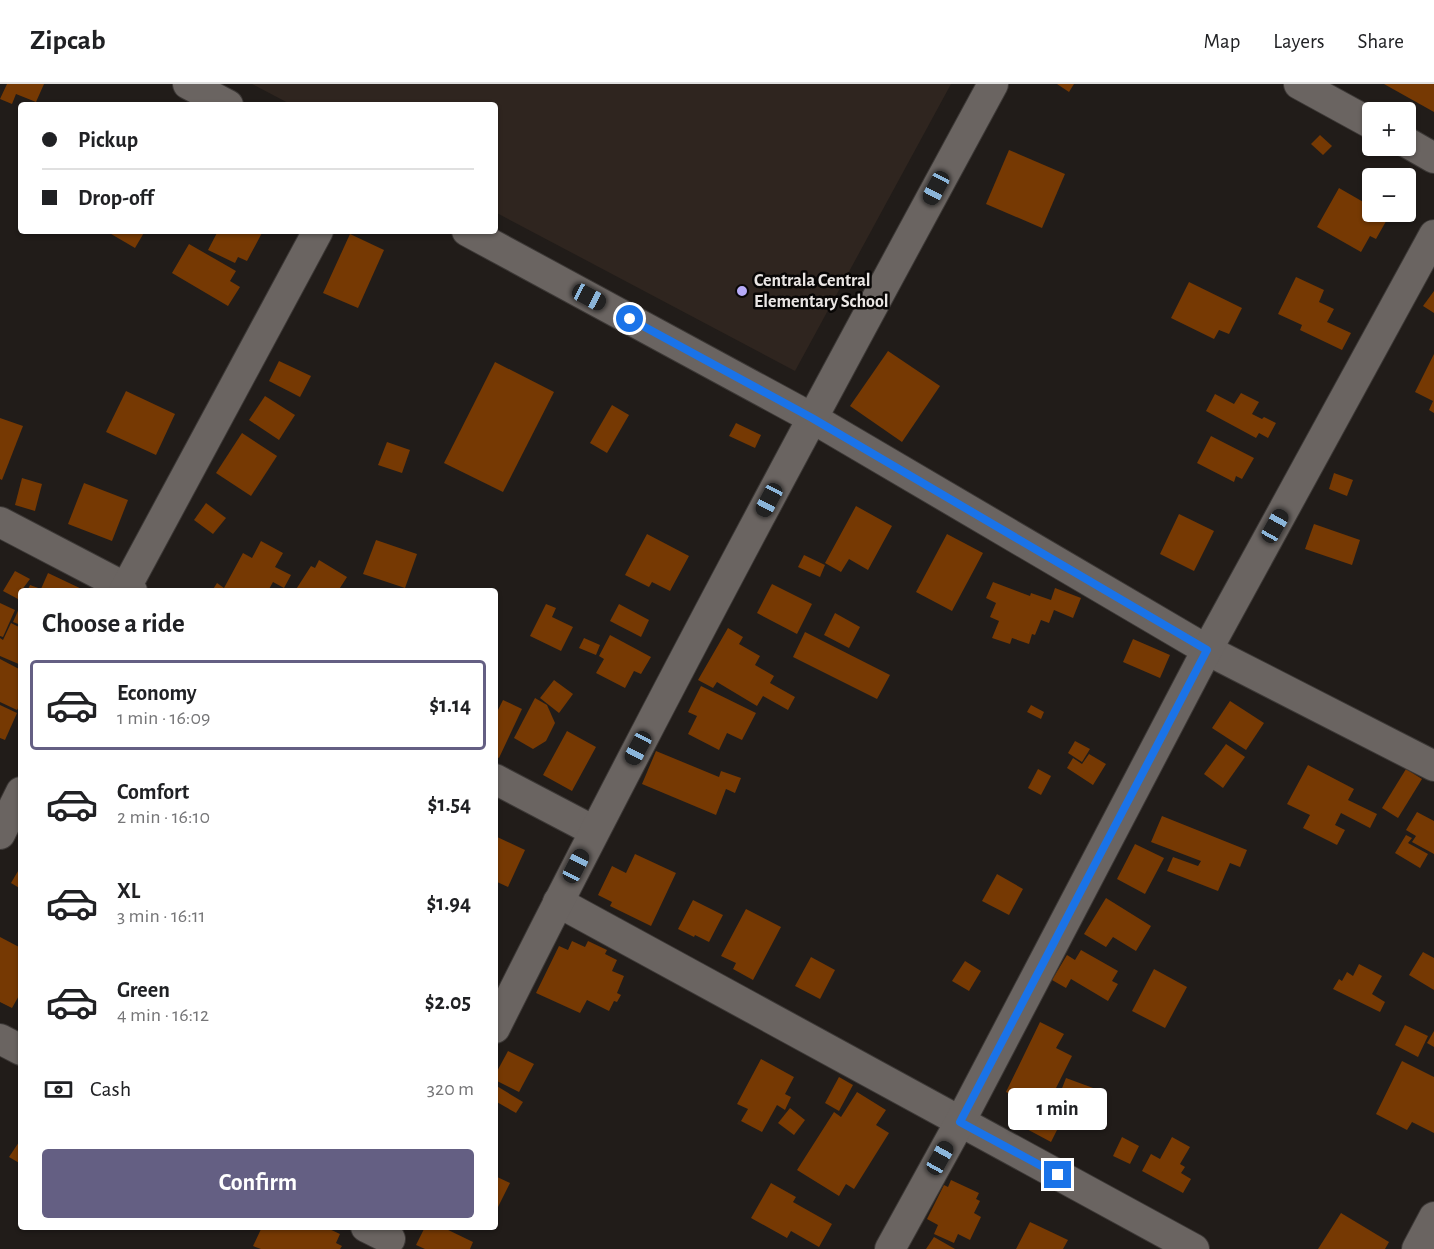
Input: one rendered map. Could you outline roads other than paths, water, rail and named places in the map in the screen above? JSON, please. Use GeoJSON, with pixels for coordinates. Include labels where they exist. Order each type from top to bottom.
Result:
{"type":"FeatureCollection","features":[{"type":"Feature","properties":{"kind":"street"},"geometry":{"type":"LineString","coordinates":[[188,84],[222,102]]}},
{"type":"Feature","properties":{"kind":"street"},"geometry":{"type":"LineString","coordinates":[[498,1022],[594,831],[812,418],[993,84]]}},
{"type":"Feature","properties":{"kind":"street"},"geometry":{"type":"LineString","coordinates":[[1299,84],[1362,119]]}},
{"type":"Feature","properties":{"kind":"street"},"geometry":{"type":"LineString","coordinates":[[1416,148],[1434,158]]}},
{"type":"Feature","properties":{"kind":"street"},"geometry":{"type":"LineString","coordinates":[[128,588],[316,234]]}},
{"type":"Feature","properties":{"kind":"street"},"geometry":{"type":"LineString","coordinates":[[473,234],[812,418],[1207,650],[1434,766]]}},
{"type":"Feature","properties":{"kind":"street"},"geometry":{"type":"LineString","coordinates":[[890,1249],[960,1122],[1207,650],[1434,235]]}},
{"type":"Feature","properties":{"kind":"street"},"geometry":{"type":"LineString","coordinates":[[0,522],[123,588]]}},
{"type":"Feature","properties":{"kind":"street"},"geometry":{"type":"LineString","coordinates":[[498,781],[594,831]]}},
{"type":"Feature","properties":{"kind":"street"},"geometry":{"type":"LineString","coordinates":[[0,834],[18,798]]}},
{"type":"Feature","properties":{"kind":"street"},"geometry":{"type":"LineString","coordinates":[[558,902],[1194,1249]]}},
{"type":"Feature","properties":{"kind":"street"},"geometry":{"type":"LineString","coordinates":[[0,1039],[18,1048]]}},
{"type":"Feature","properties":{"kind":"street"},"geometry":{"type":"LineString","coordinates":[[1417,1249],[1434,1217]]}},
{"type":"Feature","properties":{"kind":"place","name":"Centrala Central Elementary School"},"geometry":{"type":"Point","coordinates":[742,291]}}]}
